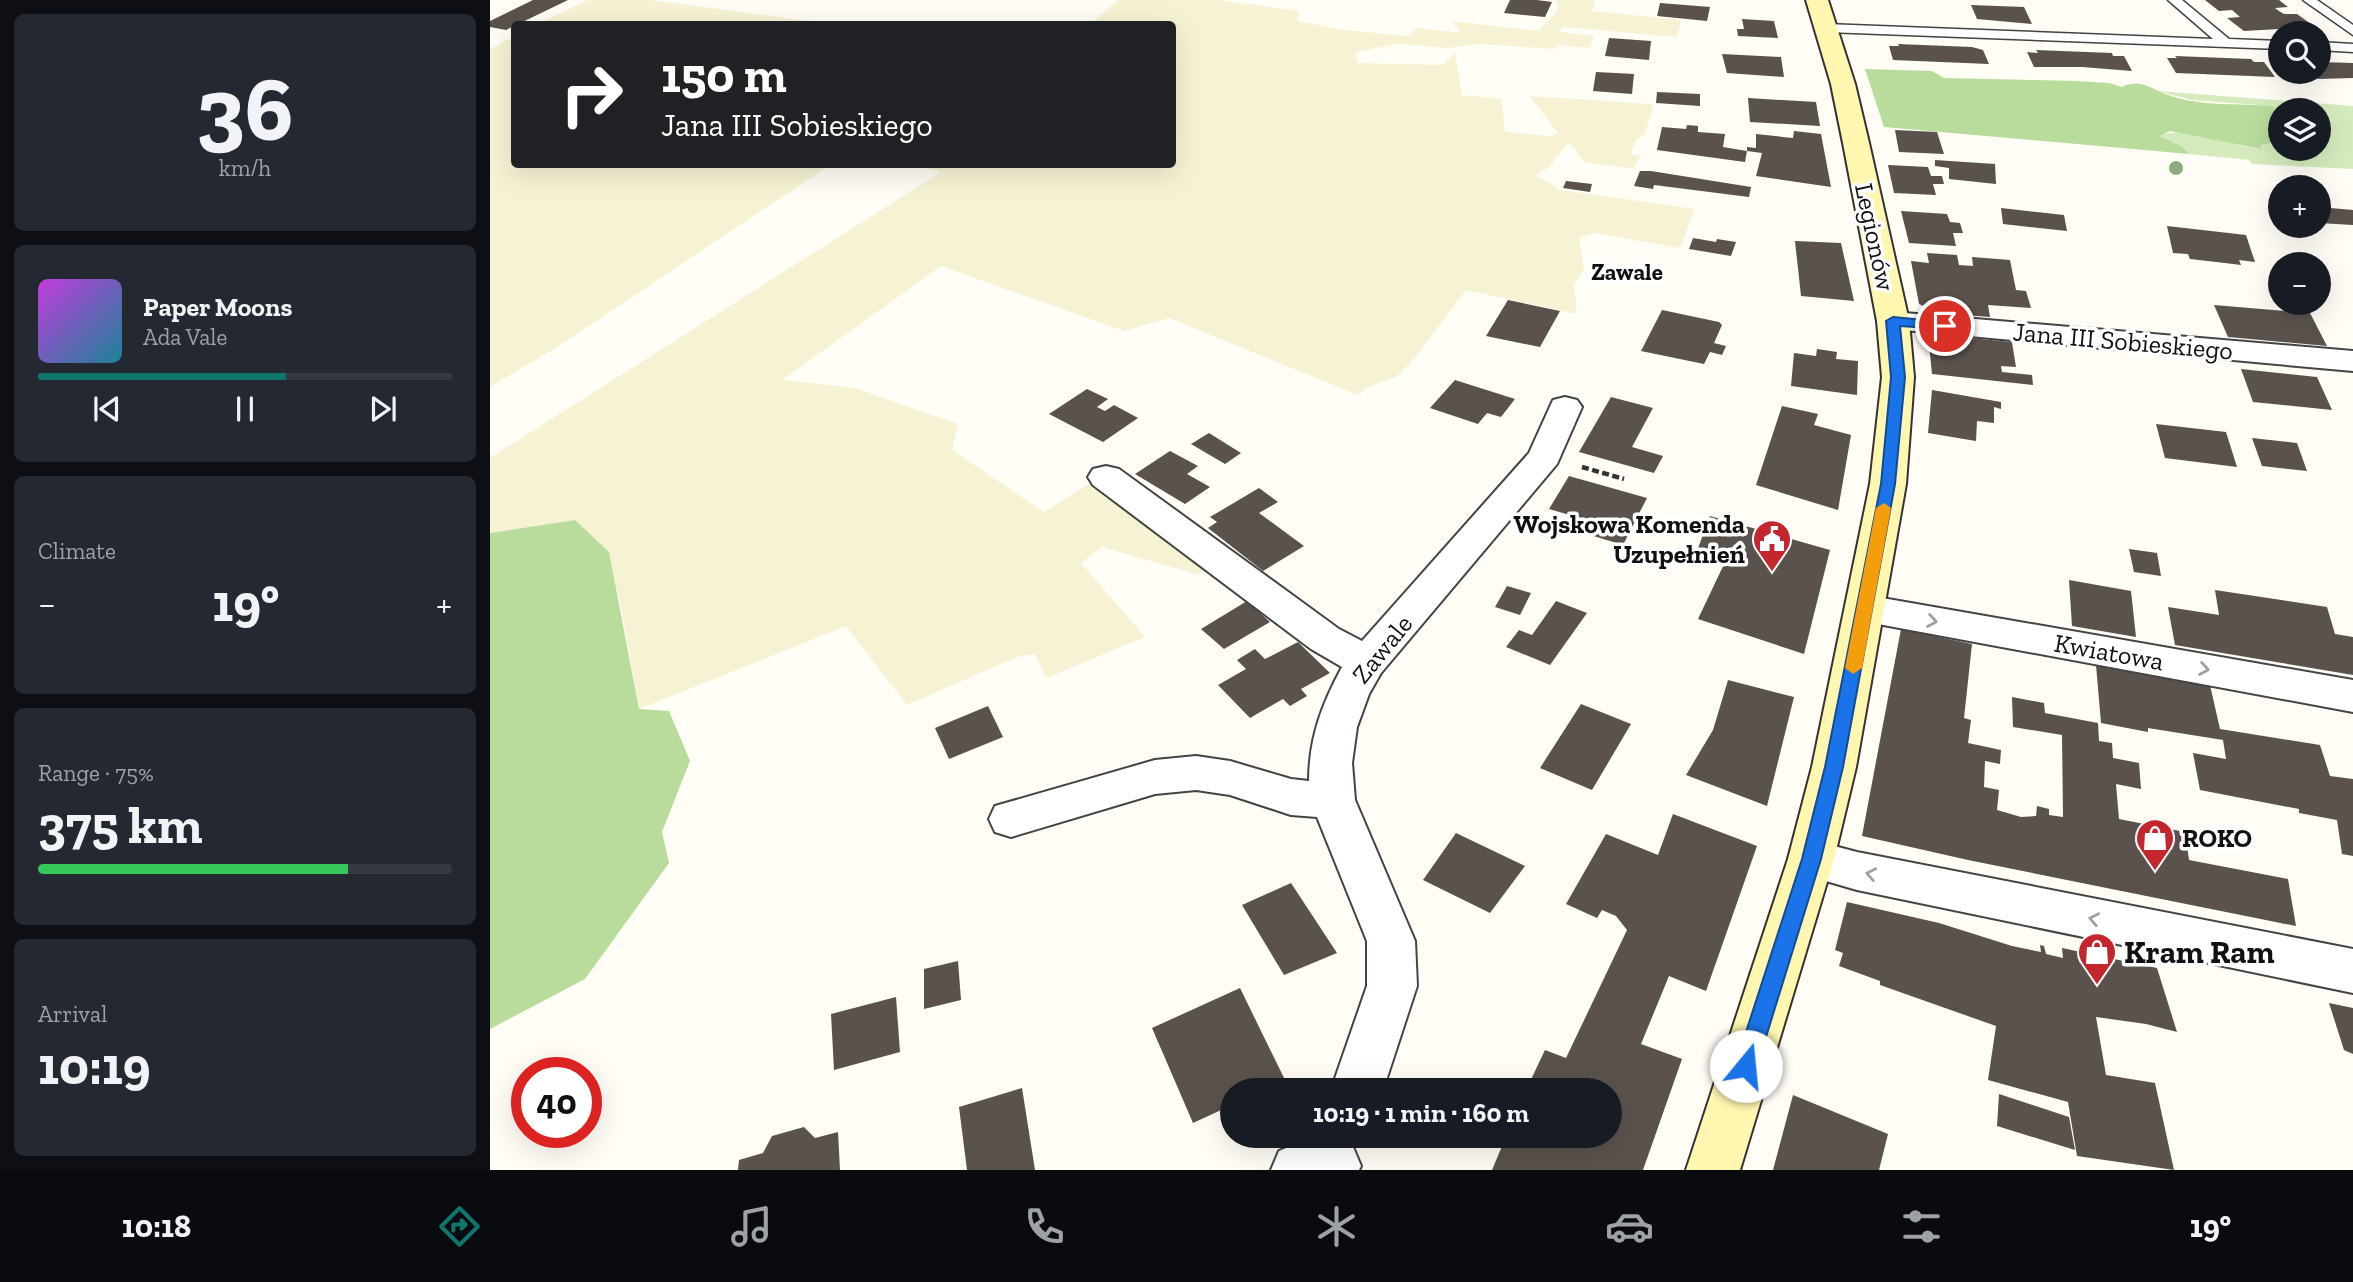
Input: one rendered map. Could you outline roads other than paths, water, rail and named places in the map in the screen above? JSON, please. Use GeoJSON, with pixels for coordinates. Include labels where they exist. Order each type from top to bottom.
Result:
{"type":"FeatureCollection","features":[{"type":"Feature","properties":{"kind":"street","name":"Legionów"},"geometry":{"type":"LineString","coordinates":[[1713,1170],[1811,859],[1834,767],[1889,472],[1898,377],[1893,321],[1843,84],[1821,14]]}},
{"type":"Feature","properties":{"kind":"street","name":"Jana III Sobieskiego"},"geometry":{"type":"LineString","coordinates":[[1893,321],[2353,361]]}},
{"type":"Feature","properties":{"kind":"street","name":"Zawale"},"geometry":{"type":"LineString","coordinates":[[1361,1078],[1392,986],[1391,941],[1333,800],[1329,779],[1330,749],[1339,714],[1351,685],[1367,662],[1545,456],[1565,407]]}},
{"type":"Feature","properties":{"kind":"street"},"geometry":{"type":"LineString","coordinates":[[1106,477],[1325,639],[1367,662]]}},
{"type":"Feature","properties":{"kind":"street","name":"Kwiatowa"},"geometry":{"type":"LineString","coordinates":[[1865,609],[2353,696]]}},
{"type":"Feature","properties":{"kind":"street"},"geometry":{"type":"LineString","coordinates":[[1011,820],[1155,777],[1196,772],[1230,778],[1292,797],[1333,800]]}},
{"type":"Feature","properties":{"kind":"street"},"geometry":{"type":"LineString","coordinates":[[1811,859],[1870,874],[2353,971]]}},
{"type":"Feature","properties":{"kind":"lane"},"geometry":{"type":"LineString","coordinates":[[2174,0],[2226,43]]}},
{"type":"Feature","properties":{"kind":"lane"},"geometry":{"type":"LineString","coordinates":[[2309,0],[2353,31]]}},
{"type":"Feature","properties":{"kind":"lane"},"geometry":{"type":"LineString","coordinates":[[1821,14],[2268,45]]}},
{"type":"Feature","properties":{"kind":"lane"},"geometry":{"type":"LineString","coordinates":[[2331,47],[2353,48]]}},
{"type":"Feature","properties":{"kind":"place","name":"Wojskowa Komenda Uzupełnień"},"geometry":{"type":"Point","coordinates":[1772,573]}},
{"type":"Feature","properties":{"kind":"place","name":"ROKO"},"geometry":{"type":"Point","coordinates":[2155,872]}},
{"type":"Feature","properties":{"kind":"place","name":"Kram Ram"},"geometry":{"type":"Point","coordinates":[2097,986]}},
{"type":"Feature","properties":{"kind":"district","name":"Zawale"},"geometry":{"type":"Point","coordinates":[1627,272]}}]}
